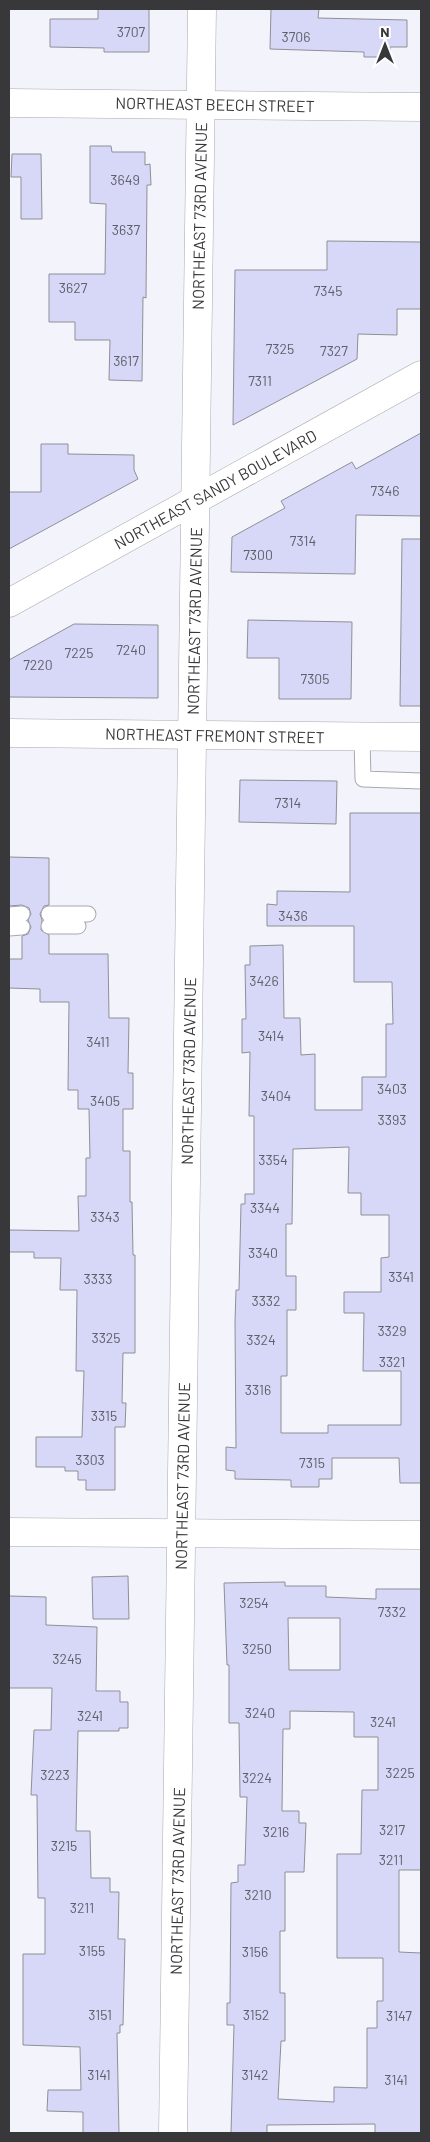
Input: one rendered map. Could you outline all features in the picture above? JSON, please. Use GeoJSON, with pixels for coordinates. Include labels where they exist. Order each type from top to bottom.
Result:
{"type":"FeatureCollection","features":[{"type":"Feature","properties":{"kind":"street","name":"NORTHEAST 73RD AVENUE"},"geometry":{"type":"LineString","coordinates":[[173,2133],[202,9]]}},
{"type":"Feature","properties":{"kind":"street","name":"NORTHEAST BEECH STREET"},"geometry":{"type":"LineString","coordinates":[[9,103],[421,106]]}},
{"type":"Feature","properties":{"kind":"street","name":"NORTHEAST SANDY BOULEVARD"},"geometry":{"type":"LineString","coordinates":[[9,603],[421,375]]}},
{"type":"Feature","properties":{"kind":"street","name":"NORTHEAST FREMONT STREET"},"geometry":{"type":"LineString","coordinates":[[9,733],[421,737]]}},
{"type":"Feature","properties":{"kind":"street"},"geometry":{"type":"LineString","coordinates":[[9,1532],[421,1535]]}},
{"type":"Feature","properties":{"kind":"lane"},"geometry":{"type":"LineString","coordinates":[[362,737],[363,779],[421,781]]}},
{"type":"Feature","properties":{"kind":"lane"},"geometry":{"type":"LineString","coordinates":[[78,926],[49,920],[88,914]]}},
{"type":"Feature","properties":{"kind":"building"},"geometry":{"type":"Polygon","coordinates":[[[98,9],[149,9],[149,52],[104,52],[104,48],[50,47],[50,19],[98,19],[98,9]]]}},
{"type":"Feature","properties":{"kind":"building"},"geometry":{"type":"Polygon","coordinates":[[[271,9],[319,9],[318,18],[407,20],[407,47],[390,47],[390,57],[364,57],[364,52],[270,49],[271,9]]]}},
{"type":"Feature","properties":{"kind":"building"},"geometry":{"type":"Polygon","coordinates":[[[90,146],[111,146],[112,152],[145,152],[145,165],[150,164],[151,185],[147,185],[146,298],[143,297],[142,381],[109,380],[110,340],[75,340],[75,322],[49,322],[49,274],[105,274],[106,204],[90,203],[90,146]]]}},
{"type":"Feature","properties":{"kind":"building"},"geometry":{"type":"Polygon","coordinates":[[[12,154],[41,154],[42,219],[21,219],[21,177],[11,177],[12,154]]]}},
{"type":"Feature","properties":{"kind":"building"},"geometry":{"type":"Polygon","coordinates":[[[327,241],[421,242],[421,309],[397,309],[397,335],[358,334],[357,359],[233,425],[235,270],[327,270],[327,241]]]}},
{"type":"Feature","properties":{"kind":"building"},"geometry":{"type":"Polygon","coordinates":[[[421,433],[421,516],[356,515],[355,574],[231,572],[232,537],[285,508],[281,501],[352,462],[356,469],[421,433]]]}},
{"type":"Feature","properties":{"kind":"building"},"geometry":{"type":"Polygon","coordinates":[[[41,444],[68,444],[68,454],[134,455],[134,470],[138,479],[9,549],[9,492],[41,492],[41,444]]]}},
{"type":"Feature","properties":{"kind":"building"},"geometry":{"type":"Polygon","coordinates":[[[402,539],[421,539],[421,706],[400,706],[402,539]]]}},
{"type":"Feature","properties":{"kind":"building"},"geometry":{"type":"Polygon","coordinates":[[[248,620],[352,622],[351,699],[279,699],[279,658],[247,658],[248,620]]]}},
{"type":"Feature","properties":{"kind":"building"},"geometry":{"type":"Polygon","coordinates":[[[74,624],[158,625],[158,698],[9,697],[9,660],[74,624]]]}},
{"type":"Feature","properties":{"kind":"building"},"geometry":{"type":"Polygon","coordinates":[[[240,780],[337,781],[336,824],[239,822],[240,780]]]}},
{"type":"Feature","properties":{"kind":"building"},"geometry":{"type":"Polygon","coordinates":[[[350,813],[421,813],[421,1483],[400,1483],[399,1458],[332,1458],[332,1479],[319,1479],[319,1487],[291,1487],[291,1480],[235,1479],[235,1471],[226,1470],[226,1447],[236,1448],[235,1322],[236,1290],[239,1290],[241,1204],[245,1204],[245,1194],[254,1194],[254,1116],[249,1116],[250,1052],[242,1053],[242,1019],[246,1019],[245,965],[250,965],[250,946],[283,945],[284,1018],[300,1018],[301,1055],[315,1054],[315,1110],[362,1110],[362,1077],[386,1077],[386,1024],[393,1024],[392,982],[354,982],[354,926],[267,926],[267,904],[277,905],[277,891],[350,892],[350,813]],[[349,1147],[293,1149],[292,1224],[286,1224],[286,1276],[296,1276],[296,1310],[287,1310],[287,1376],[281,1376],[281,1433],[328,1433],[328,1425],[401,1425],[401,1371],[363,1371],[364,1313],[344,1313],[344,1292],[381,1292],[381,1258],[389,1257],[389,1215],[361,1215],[361,1193],[348,1193],[349,1147]]]}},
{"type":"Feature","properties":{"kind":"building"},"geometry":{"type":"Polygon","coordinates":[[[9,857],[49,858],[49,905],[44,906],[40,914],[42,920],[41,930],[49,935],[49,954],[108,954],[109,1018],[129,1018],[128,1073],[133,1073],[133,1109],[123,1109],[123,1151],[130,1151],[130,1202],[132,1202],[133,1255],[135,1255],[135,1353],[123,1353],[122,1403],[126,1403],[125,1427],[115,1427],[115,1490],[86,1490],[86,1480],[78,1480],[78,1471],[65,1471],[65,1467],[36,1467],[36,1437],[82,1437],[84,1371],[76,1371],[77,1290],[60,1290],[61,1258],[34,1258],[34,1252],[9,1252],[9,1230],[79,1231],[78,1196],[86,1196],[86,1158],[90,1158],[89,1109],[78,1109],[78,1090],[68,1090],[69,1002],[40,1002],[40,989],[9,988],[9,959],[22,959],[22,936],[28,934],[31,927],[28,920],[31,914],[29,908],[22,905],[9,906],[9,857]]]}},
{"type":"Feature","properties":{"kind":"building"},"geometry":{"type":"Polygon","coordinates":[[[128,1576],[129,1619],[93,1619],[92,1577],[128,1576]]]}},
{"type":"Feature","properties":{"kind":"building"},"geometry":{"type":"Polygon","coordinates":[[[285,1582],[285,1586],[326,1586],[326,1597],[376,1599],[376,1589],[421,1589],[421,1870],[399,1870],[399,1952],[421,1953],[421,2133],[375,2133],[375,2124],[267,2125],[267,2133],[231,2133],[234,2025],[227,2025],[227,2003],[230,2003],[231,1883],[238,1882],[238,1865],[245,1865],[247,1797],[240,1797],[239,1723],[229,1723],[229,1665],[227,1665],[224,1583],[285,1582]],[[288,1618],[289,1670],[340,1670],[340,1618],[288,1618]],[[290,1711],[290,1729],[283,1729],[282,1811],[299,1811],[299,1823],[306,1823],[304,1872],[285,1872],[285,1931],[280,1931],[280,1993],[285,1993],[285,2041],[281,2041],[278,2099],[334,2102],[334,2087],[367,2088],[367,2028],[377,2028],[377,2001],[383,2001],[383,1958],[337,1958],[337,1854],[361,1854],[362,1790],[378,1790],[378,1737],[354,1737],[354,1712],[290,1711]]]}},
{"type":"Feature","properties":{"kind":"building"},"geometry":{"type":"Polygon","coordinates":[[[9,1596],[46,1597],[46,1625],[97,1627],[96,1691],[120,1691],[120,1702],[128,1702],[128,1728],[119,1728],[119,1731],[78,1731],[76,1831],[90,1831],[91,1878],[110,1878],[110,1892],[119,1892],[118,1939],[125,1939],[123,2025],[120,2025],[120,2033],[117,2033],[119,2133],[83,2133],[83,2112],[47,2111],[48,2090],[81,2090],[80,2047],[23,2045],[23,1954],[45,1954],[45,1898],[38,1898],[37,1795],[31,1795],[34,1730],[51,1730],[52,1688],[9,1688],[9,1596]]]}}]}
